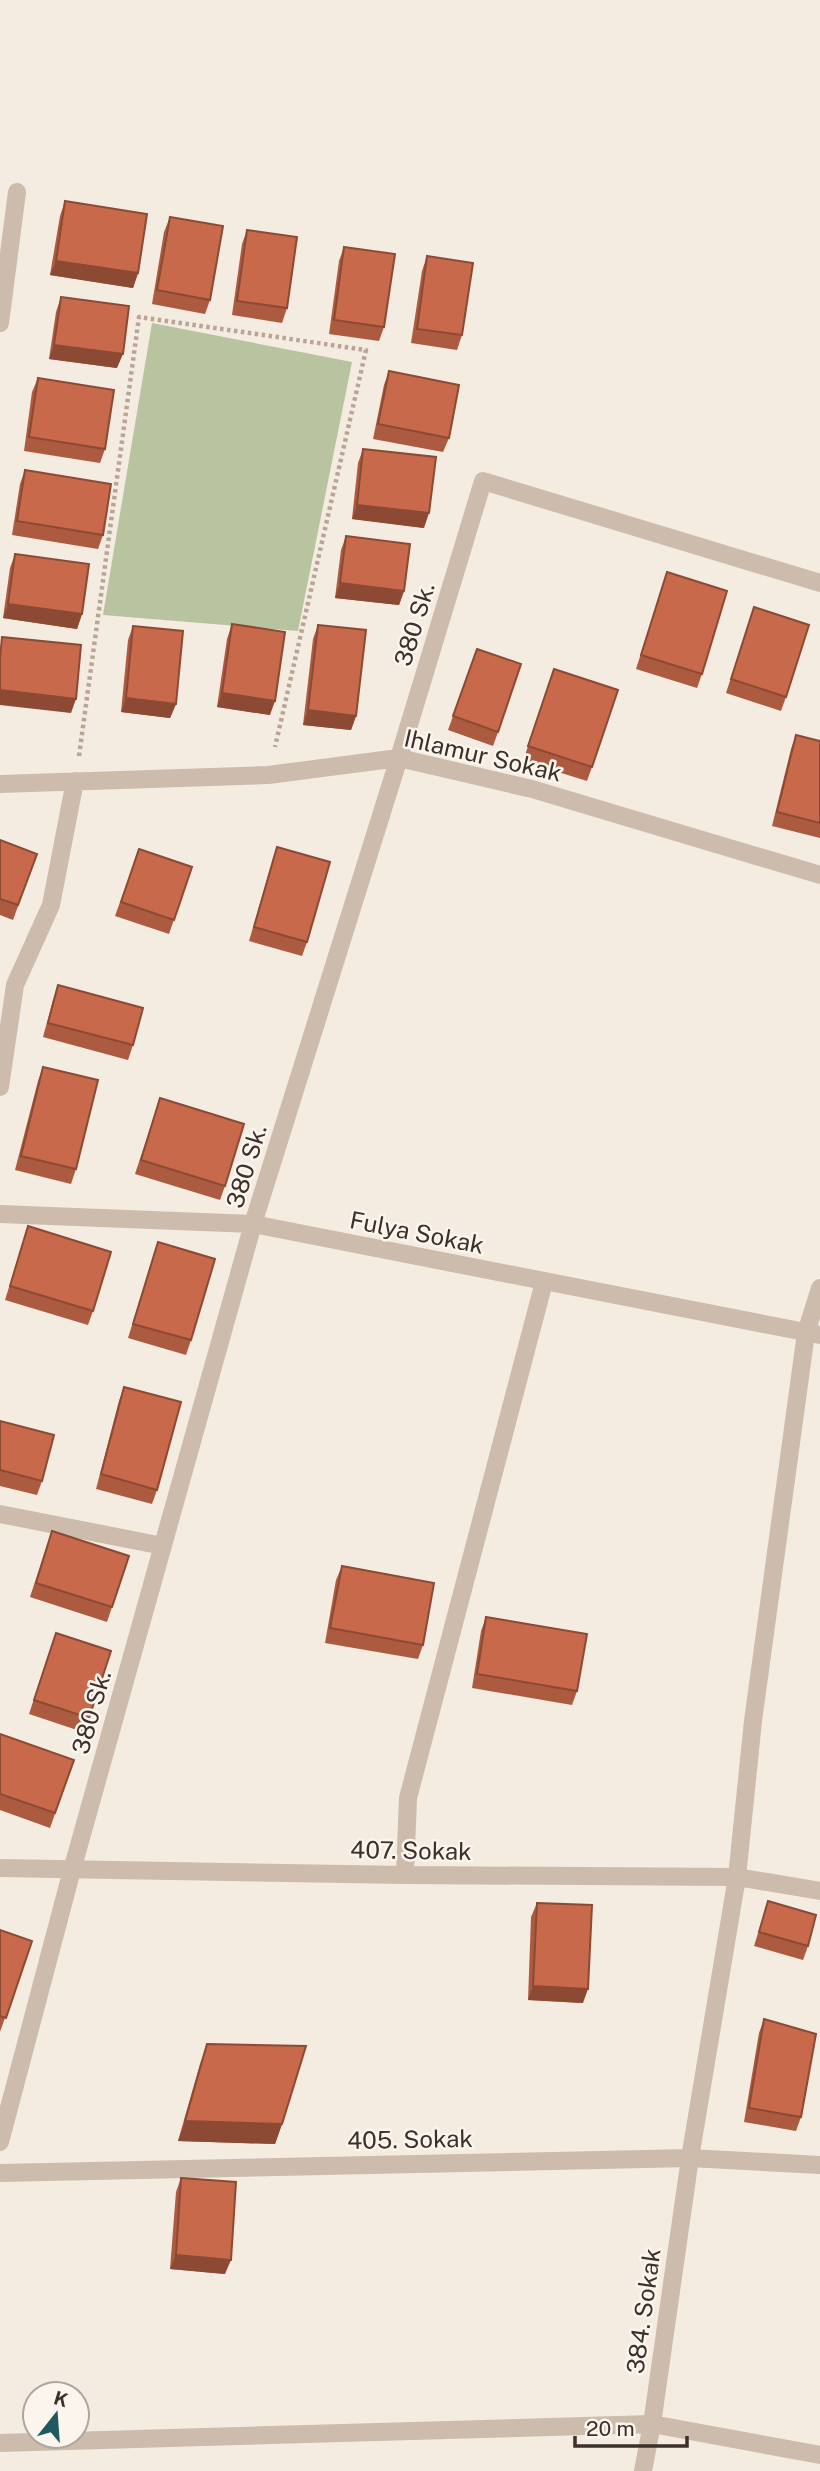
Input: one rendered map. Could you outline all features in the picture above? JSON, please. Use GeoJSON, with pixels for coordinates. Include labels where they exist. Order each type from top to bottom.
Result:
{"type":"FeatureCollection","features":[{"type":"Feature","properties":{"kind":"street"},"geometry":{"type":"LineString","coordinates":[[0,323],[17,192]]}},
{"type":"Feature","properties":{"kind":"street","name":"380 Sk."},"geometry":{"type":"LineString","coordinates":[[0,2142],[72,1870],[253,1224],[483,481],[820,583]]}},
{"type":"Feature","properties":{"kind":"street","name":"Ihlamur Sokak"},"geometry":{"type":"LineString","coordinates":[[0,785],[268,775],[399,758],[532,789],[820,875]]}},
{"type":"Feature","properties":{"kind":"street"},"geometry":{"type":"LineString","coordinates":[[0,1087],[15,985],[51,905],[75,781]]}},
{"type":"Feature","properties":{"kind":"street","name":"Fulya Sokak"},"geometry":{"type":"LineString","coordinates":[[0,1214],[253,1224],[813,1334]]}},
{"type":"Feature","properties":{"kind":"street"},"geometry":{"type":"LineString","coordinates":[[405,1875],[408,1798],[544,1282]]}},
{"type":"Feature","properties":{"kind":"street","name":"384. Sokak"},"geometry":{"type":"LineString","coordinates":[[643,2471],[690,2158],[737,1877],[753,1721],[820,1288]]}},
{"type":"Feature","properties":{"kind":"street"},"geometry":{"type":"LineString","coordinates":[[0,1514],[163,1546]]}},
{"type":"Feature","properties":{"kind":"street","name":"407. Sokak"},"geometry":{"type":"LineString","coordinates":[[0,1868],[737,1877],[820,1891]]}},
{"type":"Feature","properties":{"kind":"street","name":"405. Sokak"},"geometry":{"type":"LineString","coordinates":[[0,2173],[690,2158],[820,2165]]}},
{"type":"Feature","properties":{"kind":"street"},"geometry":{"type":"LineString","coordinates":[[0,2443],[652,2424],[820,2455]]}},
{"type":"Feature","properties":{"kind":"path"},"geometry":{"type":"LineString","coordinates":[[75,781],[139,317],[366,351],[268,775]]}},
{"type":"Feature","properties":{"kind":"green space"},"geometry":{"type":"Polygon","coordinates":[[[152,323],[352,362],[298,631],[103,615],[152,323]]]}},
{"type":"Feature","properties":{"kind":"building"},"geometry":{"type":"Polygon","coordinates":[[[65,201],[147,214],[138,273],[56,261],[65,201]]]}},
{"type":"Feature","properties":{"kind":"building"},"geometry":{"type":"Polygon","coordinates":[[[170,217],[223,226],[210,300],[157,290],[170,217]]]}},
{"type":"Feature","properties":{"kind":"building"},"geometry":{"type":"Polygon","coordinates":[[[247,230],[297,237],[287,308],[237,301],[247,230]]]}},
{"type":"Feature","properties":{"kind":"building"},"geometry":{"type":"Polygon","coordinates":[[[344,247],[395,254],[384,327],[334,320],[344,247]]]}},
{"type":"Feature","properties":{"kind":"building"},"geometry":{"type":"Polygon","coordinates":[[[427,256],[473,263],[462,335],[417,329],[427,256]]]}},
{"type":"Feature","properties":{"kind":"building"},"geometry":{"type":"Polygon","coordinates":[[[61,297],[129,306],[123,354],[54,345],[61,297]]]}},
{"type":"Feature","properties":{"kind":"building"},"geometry":{"type":"Polygon","coordinates":[[[389,371],[459,385],[449,438],[378,424],[389,371]]]}},
{"type":"Feature","properties":{"kind":"building"},"geometry":{"type":"Polygon","coordinates":[[[38,378],[114,390],[105,449],[29,437],[38,378]]]}},
{"type":"Feature","properties":{"kind":"building"},"geometry":{"type":"Polygon","coordinates":[[[363,449],[436,457],[429,513],[357,505],[363,449]]]}},
{"type":"Feature","properties":{"kind":"building"},"geometry":{"type":"Polygon","coordinates":[[[25,470],[111,484],[103,535],[17,521],[25,470]]]}},
{"type":"Feature","properties":{"kind":"building"},"geometry":{"type":"Polygon","coordinates":[[[346,536],[410,544],[404,591],[340,583],[346,536]]]}},
{"type":"Feature","properties":{"kind":"building"},"geometry":{"type":"Polygon","coordinates":[[[15,554],[89,564],[82,614],[8,604],[15,554]]]}},
{"type":"Feature","properties":{"kind":"building"},"geometry":{"type":"Polygon","coordinates":[[[667,572],[727,591],[702,674],[641,655],[667,572]]]}},
{"type":"Feature","properties":{"kind":"building"},"geometry":{"type":"Polygon","coordinates":[[[754,607],[809,625],[786,697],[731,679],[754,607]]]}},
{"type":"Feature","properties":{"kind":"building"},"geometry":{"type":"Polygon","coordinates":[[[232,624],[285,632],[275,701],[222,693],[232,624]]]}},
{"type":"Feature","properties":{"kind":"building"},"geometry":{"type":"Polygon","coordinates":[[[318,625],[366,630],[356,716],[308,710],[318,625]]]}},
{"type":"Feature","properties":{"kind":"building"},"geometry":{"type":"Polygon","coordinates":[[[133,626],[183,631],[176,704],[126,698],[133,626]]]}},
{"type":"Feature","properties":{"kind":"building"},"geometry":{"type":"Polygon","coordinates":[[[2,637],[81,645],[76,699],[0,690],[2,637]]]}},
{"type":"Feature","properties":{"kind":"building"},"geometry":{"type":"Polygon","coordinates":[[[477,649],[521,664],[498,732],[453,716],[477,649]]]}},
{"type":"Feature","properties":{"kind":"building"},"geometry":{"type":"Polygon","coordinates":[[[554,669],[618,690],[592,767],[528,746],[554,669]]]}},
{"type":"Feature","properties":{"kind":"building"},"geometry":{"type":"Polygon","coordinates":[[[796,735],[820,741],[820,823],[777,812],[796,735]]]}},
{"type":"Feature","properties":{"kind":"building"},"geometry":{"type":"Polygon","coordinates":[[[0,840],[37,854],[18,905],[0,899],[0,840]]]}},
{"type":"Feature","properties":{"kind":"building"},"geometry":{"type":"Polygon","coordinates":[[[277,847],[330,862],[307,942],[254,927],[277,847]]]}},
{"type":"Feature","properties":{"kind":"building"},"geometry":{"type":"Polygon","coordinates":[[[139,849],[192,867],[174,920],[121,902],[139,849]]]}},
{"type":"Feature","properties":{"kind":"building"},"geometry":{"type":"Polygon","coordinates":[[[58,985],[143,1008],[133,1045],[48,1023],[58,985]]]}},
{"type":"Feature","properties":{"kind":"building"},"geometry":{"type":"Polygon","coordinates":[[[43,1067],[98,1080],[76,1169],[21,1156],[43,1067]]]}},
{"type":"Feature","properties":{"kind":"building"},"geometry":{"type":"Polygon","coordinates":[[[160,1098],[244,1124],[225,1186],[141,1160],[160,1098]]]}},
{"type":"Feature","properties":{"kind":"building"},"geometry":{"type":"Polygon","coordinates":[[[28,1226],[111,1252],[93,1311],[10,1286],[28,1226]]]}},
{"type":"Feature","properties":{"kind":"building"},"geometry":{"type":"Polygon","coordinates":[[[158,1242],[215,1259],[191,1340],[133,1324],[158,1242]]]}},
{"type":"Feature","properties":{"kind":"building"},"geometry":{"type":"Polygon","coordinates":[[[124,1387],[181,1402],[157,1490],[101,1474],[124,1387]]]}},
{"type":"Feature","properties":{"kind":"building"},"geometry":{"type":"Polygon","coordinates":[[[0,1421],[54,1435],[42,1481],[0,1470],[0,1421]]]}},
{"type":"Feature","properties":{"kind":"building"},"geometry":{"type":"Polygon","coordinates":[[[52,1531],[129,1556],[112,1607],[36,1583],[52,1531]]]}},
{"type":"Feature","properties":{"kind":"building"},"geometry":{"type":"Polygon","coordinates":[[[342,1566],[434,1583],[423,1645],[330,1628],[342,1566]]]}},
{"type":"Feature","properties":{"kind":"building"},"geometry":{"type":"Polygon","coordinates":[[[486,1617],[587,1634],[577,1691],[477,1674],[486,1617]]]}},
{"type":"Feature","properties":{"kind":"building"},"geometry":{"type":"Polygon","coordinates":[[[56,1633],[111,1651],[89,1718],[34,1700],[56,1633]]]}},
{"type":"Feature","properties":{"kind":"building"},"geometry":{"type":"Polygon","coordinates":[[[0,1734],[74,1760],[55,1813],[0,1794],[0,1734]]]}},
{"type":"Feature","properties":{"kind":"building"},"geometry":{"type":"Polygon","coordinates":[[[768,1901],[816,1915],[808,1946],[759,1932],[768,1901]]]}},
{"type":"Feature","properties":{"kind":"building"},"geometry":{"type":"Polygon","coordinates":[[[537,1903],[592,1905],[588,1989],[533,1986],[537,1903]]]}},
{"type":"Feature","properties":{"kind":"building"},"geometry":{"type":"Polygon","coordinates":[[[0,1930],[32,1941],[6,2018],[0,2016],[0,1930]]]}},
{"type":"Feature","properties":{"kind":"building"},"geometry":{"type":"Polygon","coordinates":[[[764,2019],[816,2034],[801,2117],[749,2108],[764,2019]]]}},
{"type":"Feature","properties":{"kind":"building"},"geometry":{"type":"Polygon","coordinates":[[[207,2044],[306,2046],[282,2124],[185,2121],[207,2044]]]}},
{"type":"Feature","properties":{"kind":"building"},"geometry":{"type":"Polygon","coordinates":[[[181,2178],[236,2182],[231,2260],[176,2255],[181,2178]]]}}]}
